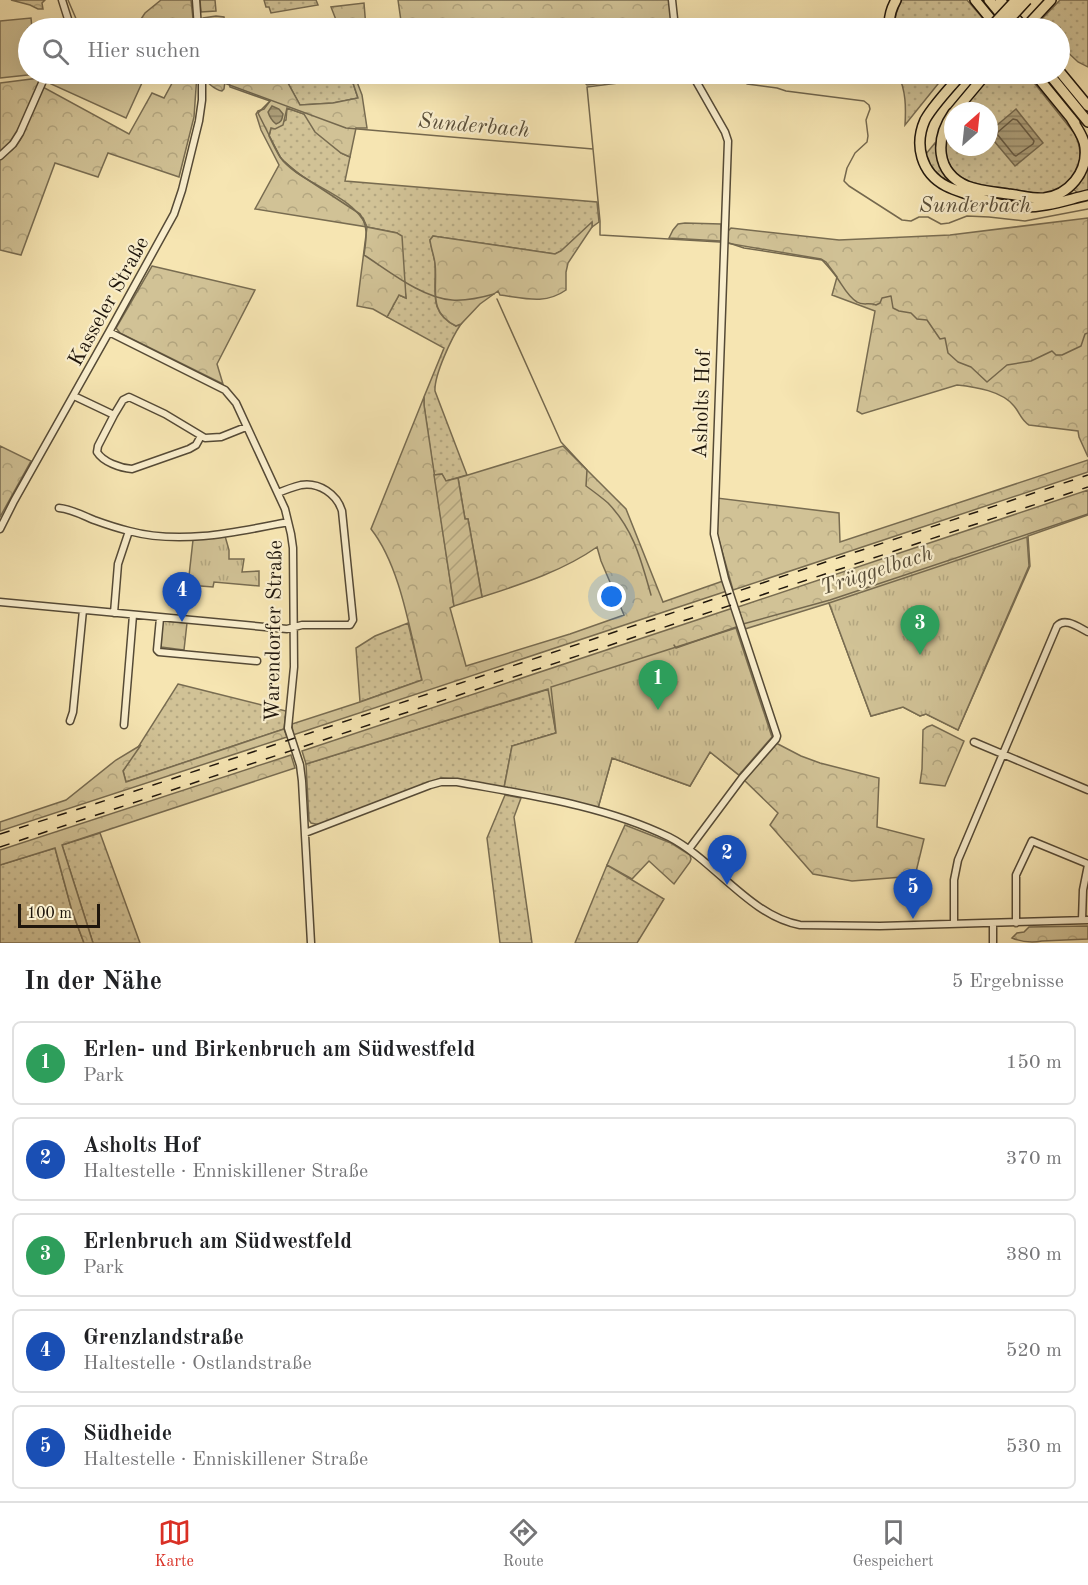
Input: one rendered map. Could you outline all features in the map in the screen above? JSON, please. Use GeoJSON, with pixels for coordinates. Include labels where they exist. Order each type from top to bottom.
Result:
{"type":"FeatureCollection","features":[{"type":"Feature","properties":{"kind":"highway"},"geometry":{"type":"LineString","coordinates":[[889,18],[896,0]]}},
{"type":"Feature","properties":{"kind":"highway"},"geometry":{"type":"LineString","coordinates":[[975,0],[991,18]]}},
{"type":"Feature","properties":{"kind":"highway"},"geometry":{"type":"LineString","coordinates":[[989,0],[1004,18]]}},
{"type":"Feature","properties":{"kind":"highway"},"geometry":{"type":"LineString","coordinates":[[1000,0],[1015,18]]}},
{"type":"Feature","properties":{"kind":"highway"},"geometry":{"type":"LineString","coordinates":[[999,18],[1016,0]]}},
{"type":"Feature","properties":{"kind":"highway"},"geometry":{"type":"LineString","coordinates":[[1010,18],[1027,0]]}},
{"type":"Feature","properties":{"kind":"highway"},"geometry":{"type":"LineString","coordinates":[[1034,18],[1048,3]]}},
{"type":"Feature","properties":{"kind":"highway"},"geometry":{"type":"LineString","coordinates":[[954,84],[926,118],[920,138],[922,160],[929,173],[947,187],[1004,206],[1048,205],[1088,195]]}},
{"type":"Feature","properties":{"kind":"highway"},"geometry":{"type":"LineString","coordinates":[[962,102],[978,84]]}},
{"type":"Feature","properties":{"kind":"highway"},"geometry":{"type":"LineString","coordinates":[[1043,84],[1088,139]]}},
{"type":"Feature","properties":{"kind":"highway"},"geometry":{"type":"LineString","coordinates":[[1057,84],[1088,122]]}},
{"type":"Feature","properties":{"kind":"highway"},"geometry":{"type":"LineString","coordinates":[[1069,84],[1088,106]]}},
{"type":"Feature","properties":{"kind":"highway"},"geometry":{"type":"LineString","coordinates":[[944,129],[940,146],[944,163],[958,181],[972,188],[1041,198],[1060,194],[1068,189],[1077,179],[1085,162],[1085,144],[1071,118]]}},
{"type":"Feature","properties":{"kind":"street"},"geometry":{"type":"LineString","coordinates":[[62,0],[68,18]]}},
{"type":"Feature","properties":{"kind":"street"},"geometry":{"type":"LineString","coordinates":[[196,0],[197,18]]}},
{"type":"Feature","properties":{"kind":"street"},"geometry":{"type":"LineString","coordinates":[[672,0],[674,18]]}},
{"type":"Feature","properties":{"kind":"street"},"geometry":{"type":"LineString","coordinates":[[0,156],[18,138],[42,84]]}},
{"type":"Feature","properties":{"kind":"street","name":"Kasseler Straße"},"geometry":{"type":"LineString","coordinates":[[0,529],[168,227],[178,202],[198,121],[202,84]]}},
{"type":"Feature","properties":{"kind":"street","name":"Asholts Hof"},"geometry":{"type":"LineString","coordinates":[[689,849],[742,778],[777,736],[725,579],[714,534],[727,137],[698,84]]}},
{"type":"Feature","properties":{"kind":"street","name":"Warendorfer Straße"},"geometry":{"type":"LineString","coordinates":[[110,332],[223,389],[236,403],[278,493],[288,522],[293,548],[294,627],[293,684],[288,728],[301,770],[311,943]]}},
{"type":"Feature","properties":{"kind":"street"},"geometry":{"type":"LineString","coordinates":[[74,396],[114,415]]}},
{"type":"Feature","properties":{"kind":"street"},"geometry":{"type":"LineString","coordinates":[[201,436],[196,445],[189,449],[136,468],[127,469],[101,458],[97,452],[114,415],[123,400],[129,397],[209,439],[246,427]]}},
{"type":"Feature","properties":{"kind":"street"},"geometry":{"type":"LineString","coordinates":[[0,602],[287,629],[302,625],[352,624],[342,511],[338,501],[330,493],[316,486],[302,485],[278,493]]}},
{"type":"Feature","properties":{"kind":"street"},"geometry":{"type":"LineString","coordinates":[[59,508],[129,531],[152,536],[187,537],[247,530],[288,522]]}},
{"type":"Feature","properties":{"kind":"street"},"geometry":{"type":"LineString","coordinates":[[114,613],[118,564],[129,531]]}},
{"type":"Feature","properties":{"kind":"street"},"geometry":{"type":"LineString","coordinates":[[70,721],[73,712],[83,610]]}},
{"type":"Feature","properties":{"kind":"street"},"geometry":{"type":"LineString","coordinates":[[124,725],[133,615]]}},
{"type":"Feature","properties":{"kind":"street"},"geometry":{"type":"LineString","coordinates":[[160,618],[157,650],[159,652],[257,661]]}},
{"type":"Feature","properties":{"kind":"street"},"geometry":{"type":"LineString","coordinates":[[954,924],[954,880],[958,860],[1053,634],[1060,622],[1088,632]]}},
{"type":"Feature","properties":{"kind":"street"},"geometry":{"type":"LineString","coordinates":[[974,741],[1088,790]]}},
{"type":"Feature","properties":{"kind":"street"},"geometry":{"type":"LineString","coordinates":[[305,833],[430,785],[449,781],[515,793],[598,811],[667,836],[689,849],[762,909],[778,919],[800,925],[954,924],[1085,920],[1083,890],[1088,864],[1032,841],[1016,875],[1016,922]]}},
{"type":"Feature","properties":{"kind":"street"},"geometry":{"type":"LineString","coordinates":[[993,923],[993,943]]}},
{"type":"Feature","properties":{"kind":"green space"},"geometry":{"type":"Polygon","coordinates":[[[11,0],[45,0],[42,3],[43,9],[38,9],[11,0]]]}},
{"type":"Feature","properties":{"kind":"green space"},"geometry":{"type":"Polygon","coordinates":[[[161,0],[191,0],[193,18],[142,18],[161,0]]]}},
{"type":"Feature","properties":{"kind":"green space"},"geometry":{"type":"Polygon","coordinates":[[[200,0],[215,0],[216,11],[201,12],[200,0]]]}},
{"type":"Feature","properties":{"kind":"green space"},"geometry":{"type":"Polygon","coordinates":[[[264,0],[316,0],[318,5],[271,13],[264,0]]]}},
{"type":"Feature","properties":{"kind":"green space"},"geometry":{"type":"Polygon","coordinates":[[[398,0],[669,0],[671,18],[401,18],[398,0]]]}},
{"type":"Feature","properties":{"kind":"green space"},"geometry":{"type":"Polygon","coordinates":[[[902,0],[967,0],[983,18],[895,18],[902,0]]]}},
{"type":"Feature","properties":{"kind":"green space"},"geometry":{"type":"Polygon","coordinates":[[[1060,0],[1088,0],[1088,67],[1070,54],[1070,18],[1043,18],[1060,0]]]}},
{"type":"Feature","properties":{"kind":"green space"},"geometry":{"type":"Polygon","coordinates":[[[364,3],[365,18],[335,18],[331,7],[364,3]]]}},
{"type":"Feature","properties":{"kind":"green space"},"geometry":{"type":"Polygon","coordinates":[[[216,16],[224,18],[203,18],[216,16]]]}},
{"type":"Feature","properties":{"kind":"green space"},"geometry":{"type":"Polygon","coordinates":[[[18,19],[18,76],[0,78],[0,21],[18,19]]]}},
{"type":"Feature","properties":{"kind":"green space"},"geometry":{"type":"Polygon","coordinates":[[[18,81],[18,84],[40,84],[21,126],[8,145],[0,152],[0,83],[18,81]]]}},
{"type":"Feature","properties":{"kind":"green space"},"geometry":{"type":"Polygon","coordinates":[[[51,84],[141,84],[126,118],[51,84]]]}},
{"type":"Feature","properties":{"kind":"green space"},"geometry":{"type":"Polygon","coordinates":[[[172,84],[196,84],[194,117],[179,177],[108,153],[98,177],[55,163],[21,255],[0,250],[0,159],[20,140],[43,87],[129,134],[152,93],[164,98],[172,84]]]}},
{"type":"Feature","properties":{"kind":"green space"},"geometry":{"type":"Polygon","coordinates":[[[210,84],[225,84],[222,91],[210,84]]]}},
{"type":"Feature","properties":{"kind":"green space"},"geometry":{"type":"Polygon","coordinates":[[[229,84],[288,84],[300,105],[333,103],[358,98],[353,84],[358,84],[362,95],[367,128],[356,128],[350,157],[341,153],[315,132],[304,114],[287,108],[283,125],[275,129],[271,128],[269,136],[283,161],[304,178],[351,206],[367,227],[255,209],[279,165],[261,130],[256,114],[270,101],[230,87],[229,84]]]}},
{"type":"Feature","properties":{"kind":"green space"},"geometry":{"type":"Polygon","coordinates":[[[288,84],[353,84],[358,98],[333,103],[300,105],[288,84]]]}},
{"type":"Feature","properties":{"kind":"green space"},"geometry":{"type":"Polygon","coordinates":[[[902,84],[938,84],[905,125],[905,99],[902,84]]]}},
{"type":"Feature","properties":{"kind":"green space"},"geometry":{"type":"Polygon","coordinates":[[[984,84],[1035,84],[1075,134],[1080,155],[1079,164],[1070,180],[1062,187],[1042,194],[972,182],[958,175],[946,156],[998,156],[998,102],[969,102],[984,84]]]}},
{"type":"Feature","properties":{"kind":"green space"},"geometry":{"type":"Polygon","coordinates":[[[287,108],[304,114],[341,153],[350,157],[345,181],[597,202],[599,222],[592,227],[592,223],[555,254],[433,236],[430,240],[435,263],[437,307],[447,320],[456,326],[461,324],[440,366],[435,391],[467,475],[446,481],[442,474],[434,475],[424,397],[444,348],[387,317],[399,295],[406,298],[397,233],[367,227],[363,218],[282,160],[269,136],[271,128],[286,120],[287,108]]]}},
{"type":"Feature","properties":{"kind":"green space"},"geometry":{"type":"Polygon","coordinates":[[[935,143],[938,156],[948,176],[1036,201],[1036,203],[1015,203],[979,195],[948,182],[934,172],[925,155],[935,143]]]}},
{"type":"Feature","properties":{"kind":"green space"},"geometry":{"type":"Polygon","coordinates":[[[1088,165],[1088,192],[1078,193],[1073,189],[1081,180],[1088,165]]]}},
{"type":"Feature","properties":{"kind":"green space"},"geometry":{"type":"Polygon","coordinates":[[[1088,218],[1088,457],[1078,431],[1029,425],[1014,406],[1003,397],[972,387],[957,385],[862,414],[857,411],[875,311],[832,295],[837,277],[821,259],[726,243],[727,232],[731,228],[839,240],[950,235],[1088,218]]]}},
{"type":"Feature","properties":{"kind":"green space"},"geometry":{"type":"Polygon","coordinates":[[[592,222],[592,227],[568,263],[566,290],[558,295],[542,299],[526,299],[500,295],[498,291],[456,326],[441,314],[436,299],[435,263],[430,240],[433,236],[555,254],[592,222]]]}},
{"type":"Feature","properties":{"kind":"green space"},"geometry":{"type":"Polygon","coordinates":[[[678,224],[721,224],[721,241],[669,238],[678,224]]]}},
{"type":"Feature","properties":{"kind":"green space"},"geometry":{"type":"Polygon","coordinates":[[[367,227],[402,236],[406,298],[399,295],[387,317],[373,309],[357,306],[367,227]]]}},
{"type":"Feature","properties":{"kind":"green space"},"geometry":{"type":"Polygon","coordinates":[[[152,266],[255,290],[217,364],[223,384],[120,333],[116,328],[152,266]]]}},
{"type":"Feature","properties":{"kind":"green space"},"geometry":{"type":"Polygon","coordinates":[[[424,397],[454,606],[450,608],[466,666],[624,615],[597,547],[556,570],[482,597],[458,478],[563,446],[626,509],[663,602],[723,581],[727,591],[293,735],[292,724],[422,680],[397,581],[381,544],[371,529],[424,397]]]}},
{"type":"Feature","properties":{"kind":"green space"},"geometry":{"type":"Polygon","coordinates":[[[0,446],[31,461],[0,517],[0,446]]]}},
{"type":"Feature","properties":{"kind":"green space"},"geometry":{"type":"Polygon","coordinates":[[[1088,460],[1088,472],[733,590],[717,533],[717,498],[839,513],[840,542],[1088,460]]]}},
{"type":"Feature","properties":{"kind":"green space"},"geometry":{"type":"Polygon","coordinates":[[[442,474],[446,481],[458,478],[482,597],[454,606],[434,475],[442,474]]]}},
{"type":"Feature","properties":{"kind":"green space"},"geometry":{"type":"Polygon","coordinates":[[[1088,490],[1088,515],[1028,536],[1030,566],[958,730],[926,714],[920,716],[903,707],[871,716],[829,603],[745,629],[738,607],[1088,490]]]}},
{"type":"Feature","properties":{"kind":"green space"},"geometry":{"type":"Polygon","coordinates":[[[225,536],[229,559],[244,559],[242,572],[259,571],[259,586],[214,582],[213,587],[188,585],[193,540],[225,536]]]}},
{"type":"Feature","properties":{"kind":"green space"},"geometry":{"type":"Polygon","coordinates":[[[1027,537],[1029,566],[958,730],[926,714],[920,716],[903,707],[871,716],[829,603],[1027,537]]]}},
{"type":"Feature","properties":{"kind":"green space"},"geometry":{"type":"Polygon","coordinates":[[[733,608],[774,737],[740,776],[710,752],[690,786],[612,758],[598,808],[573,801],[512,746],[556,733],[548,689],[306,764],[302,751],[733,608]]]}},
{"type":"Feature","properties":{"kind":"green space"},"geometry":{"type":"Polygon","coordinates":[[[164,621],[187,623],[184,650],[161,647],[164,621]]]}},
{"type":"Feature","properties":{"kind":"green space"},"geometry":{"type":"Polygon","coordinates":[[[408,623],[422,680],[360,702],[356,648],[375,636],[408,623]]]}},
{"type":"Feature","properties":{"kind":"green space"},"geometry":{"type":"Polygon","coordinates":[[[736,628],[772,737],[739,775],[710,752],[690,786],[612,758],[598,808],[504,788],[512,746],[556,733],[551,687],[736,628]]]}},
{"type":"Feature","properties":{"kind":"green space"},"geometry":{"type":"Polygon","coordinates":[[[178,684],[286,711],[284,729],[126,782],[123,771],[178,684]]]}},
{"type":"Feature","properties":{"kind":"green space"},"geometry":{"type":"Polygon","coordinates":[[[549,689],[556,733],[512,746],[504,788],[441,778],[320,825],[311,823],[309,820],[306,764],[549,689]]]}},
{"type":"Feature","properties":{"kind":"green space"},"geometry":{"type":"Polygon","coordinates":[[[932,725],[964,741],[945,786],[920,783],[923,730],[932,725]]]}},
{"type":"Feature","properties":{"kind":"green space"},"geometry":{"type":"Polygon","coordinates":[[[284,729],[287,737],[0,831],[0,822],[66,800],[116,760],[141,745],[123,771],[126,782],[284,729]]]}},
{"type":"Feature","properties":{"kind":"green space"},"geometry":{"type":"Polygon","coordinates":[[[776,743],[820,763],[879,778],[877,827],[924,839],[915,876],[852,881],[813,874],[770,825],[778,813],[744,780],[776,743]]]}},
{"type":"Feature","properties":{"kind":"green space"},"geometry":{"type":"Polygon","coordinates":[[[291,755],[295,768],[62,845],[93,943],[84,943],[72,911],[55,848],[0,865],[0,850],[291,755]]]}},
{"type":"Feature","properties":{"kind":"green space"},"geometry":{"type":"Polygon","coordinates":[[[505,795],[521,798],[514,817],[532,943],[500,943],[487,838],[505,795]]]}},
{"type":"Feature","properties":{"kind":"green space"},"geometry":{"type":"Polygon","coordinates":[[[625,825],[671,843],[690,855],[690,862],[674,884],[649,861],[632,879],[607,865],[625,825]]]}},
{"type":"Feature","properties":{"kind":"green space"},"geometry":{"type":"Polygon","coordinates":[[[100,833],[140,943],[93,943],[62,845],[100,833]]]}},
{"type":"Feature","properties":{"kind":"green space"},"geometry":{"type":"Polygon","coordinates":[[[55,848],[72,911],[84,943],[0,943],[0,865],[55,848]]]}},
{"type":"Feature","properties":{"kind":"green space"},"geometry":{"type":"Polygon","coordinates":[[[607,865],[664,899],[637,943],[575,943],[607,865]]]}},
{"type":"Feature","properties":{"kind":"green space"},"geometry":{"type":"Polygon","coordinates":[[[1088,926],[1088,939],[1030,942],[1012,938],[1029,927],[1088,926]]]}},
{"type":"Feature","properties":{"kind":"water"},"geometry":{"type":"Polygon","coordinates":[[[272,106],[283,114],[281,121],[276,124],[268,112],[272,106]]]}},
{"type":"Feature","properties":{"kind":"water"},"geometry":{"type":"Polygon","coordinates":[[[1016,109],[1043,143],[1015,166],[998,146],[998,124],[1016,109]]]}},
{"type":"Feature","properties":{"kind":"waterway","name":"Sunderbach"},"geometry":{"type":"LineString","coordinates":[[68,0],[76,18]]}},
{"type":"Feature","properties":{"kind":"waterway","name":"Sunderbach"},"geometry":{"type":"LineString","coordinates":[[227,84],[346,128],[593,149]]}},
{"type":"Feature","properties":{"kind":"waterway","name":"Trüggelbach"},"geometry":{"type":"LineString","coordinates":[[611,84],[587,87],[600,235],[720,242]]}},
{"type":"Feature","properties":{"kind":"waterway","name":"Sunderbach"},"geometry":{"type":"LineString","coordinates":[[747,84],[864,101],[869,105],[866,120],[867,142],[855,153],[847,168],[844,181],[902,220],[911,221],[919,217],[928,217],[941,224],[967,216],[1025,221],[1088,209]]}},
{"type":"Feature","properties":{"kind":"waterway","name":"Trüggelbach"},"geometry":{"type":"LineString","coordinates":[[270,101],[258,113],[280,157],[296,172],[360,214],[366,229],[364,255],[406,283],[441,298],[462,300],[494,294]]}},
{"type":"Feature","properties":{"kind":"waterway"},"geometry":{"type":"LineString","coordinates":[[726,242],[744,248],[822,260],[850,297],[859,303],[876,305],[882,298],[891,296],[893,308],[911,313],[917,319],[927,320],[940,339],[945,338],[948,353],[958,362],[971,367],[987,382],[1007,365],[1031,361],[1052,351],[1056,355],[1062,355],[1081,346],[1085,334],[1088,333]]}},
{"type":"Feature","properties":{"kind":"waterway","name":"Trüggelbach"},"geometry":{"type":"LineString","coordinates":[[497,299],[561,442],[587,470],[586,486],[608,503],[624,524],[640,558],[651,595]]}},
{"type":"Feature","properties":{"kind":"waterway","name":"Trüggelbach"},"geometry":{"type":"LineString","coordinates":[[743,624],[830,600],[1088,514]]}},
{"type":"Feature","properties":{"kind":"waterway","name":"Trüggelbach"},"geometry":{"type":"LineString","coordinates":[[674,645],[676,648],[739,626]]}},
{"type":"Feature","properties":{"kind":"railway"},"geometry":{"type":"LineString","coordinates":[[0,834],[1088,475]]}},
{"type":"Feature","properties":{"kind":"railway"},"geometry":{"type":"LineString","coordinates":[[0,847],[1088,487]]}},
{"type":"Feature","properties":{"kind":"place","name":"Grenzlandstraße"},"geometry":{"type":"Point","coordinates":[182,622]}},
{"type":"Feature","properties":{"kind":"place","name":"Erlenbruch am Südwestfeld"},"geometry":{"type":"Point","coordinates":[920,655]}},
{"type":"Feature","properties":{"kind":"place","name":"Erlen- und Birkenbruch am Südwestfeld"},"geometry":{"type":"Point","coordinates":[658,710]}},
{"type":"Feature","properties":{"kind":"place","name":"Asholts Hof"},"geometry":{"type":"Point","coordinates":[727,885]}},
{"type":"Feature","properties":{"kind":"place","name":"Südheide"},"geometry":{"type":"Point","coordinates":[913,919]}}]}
